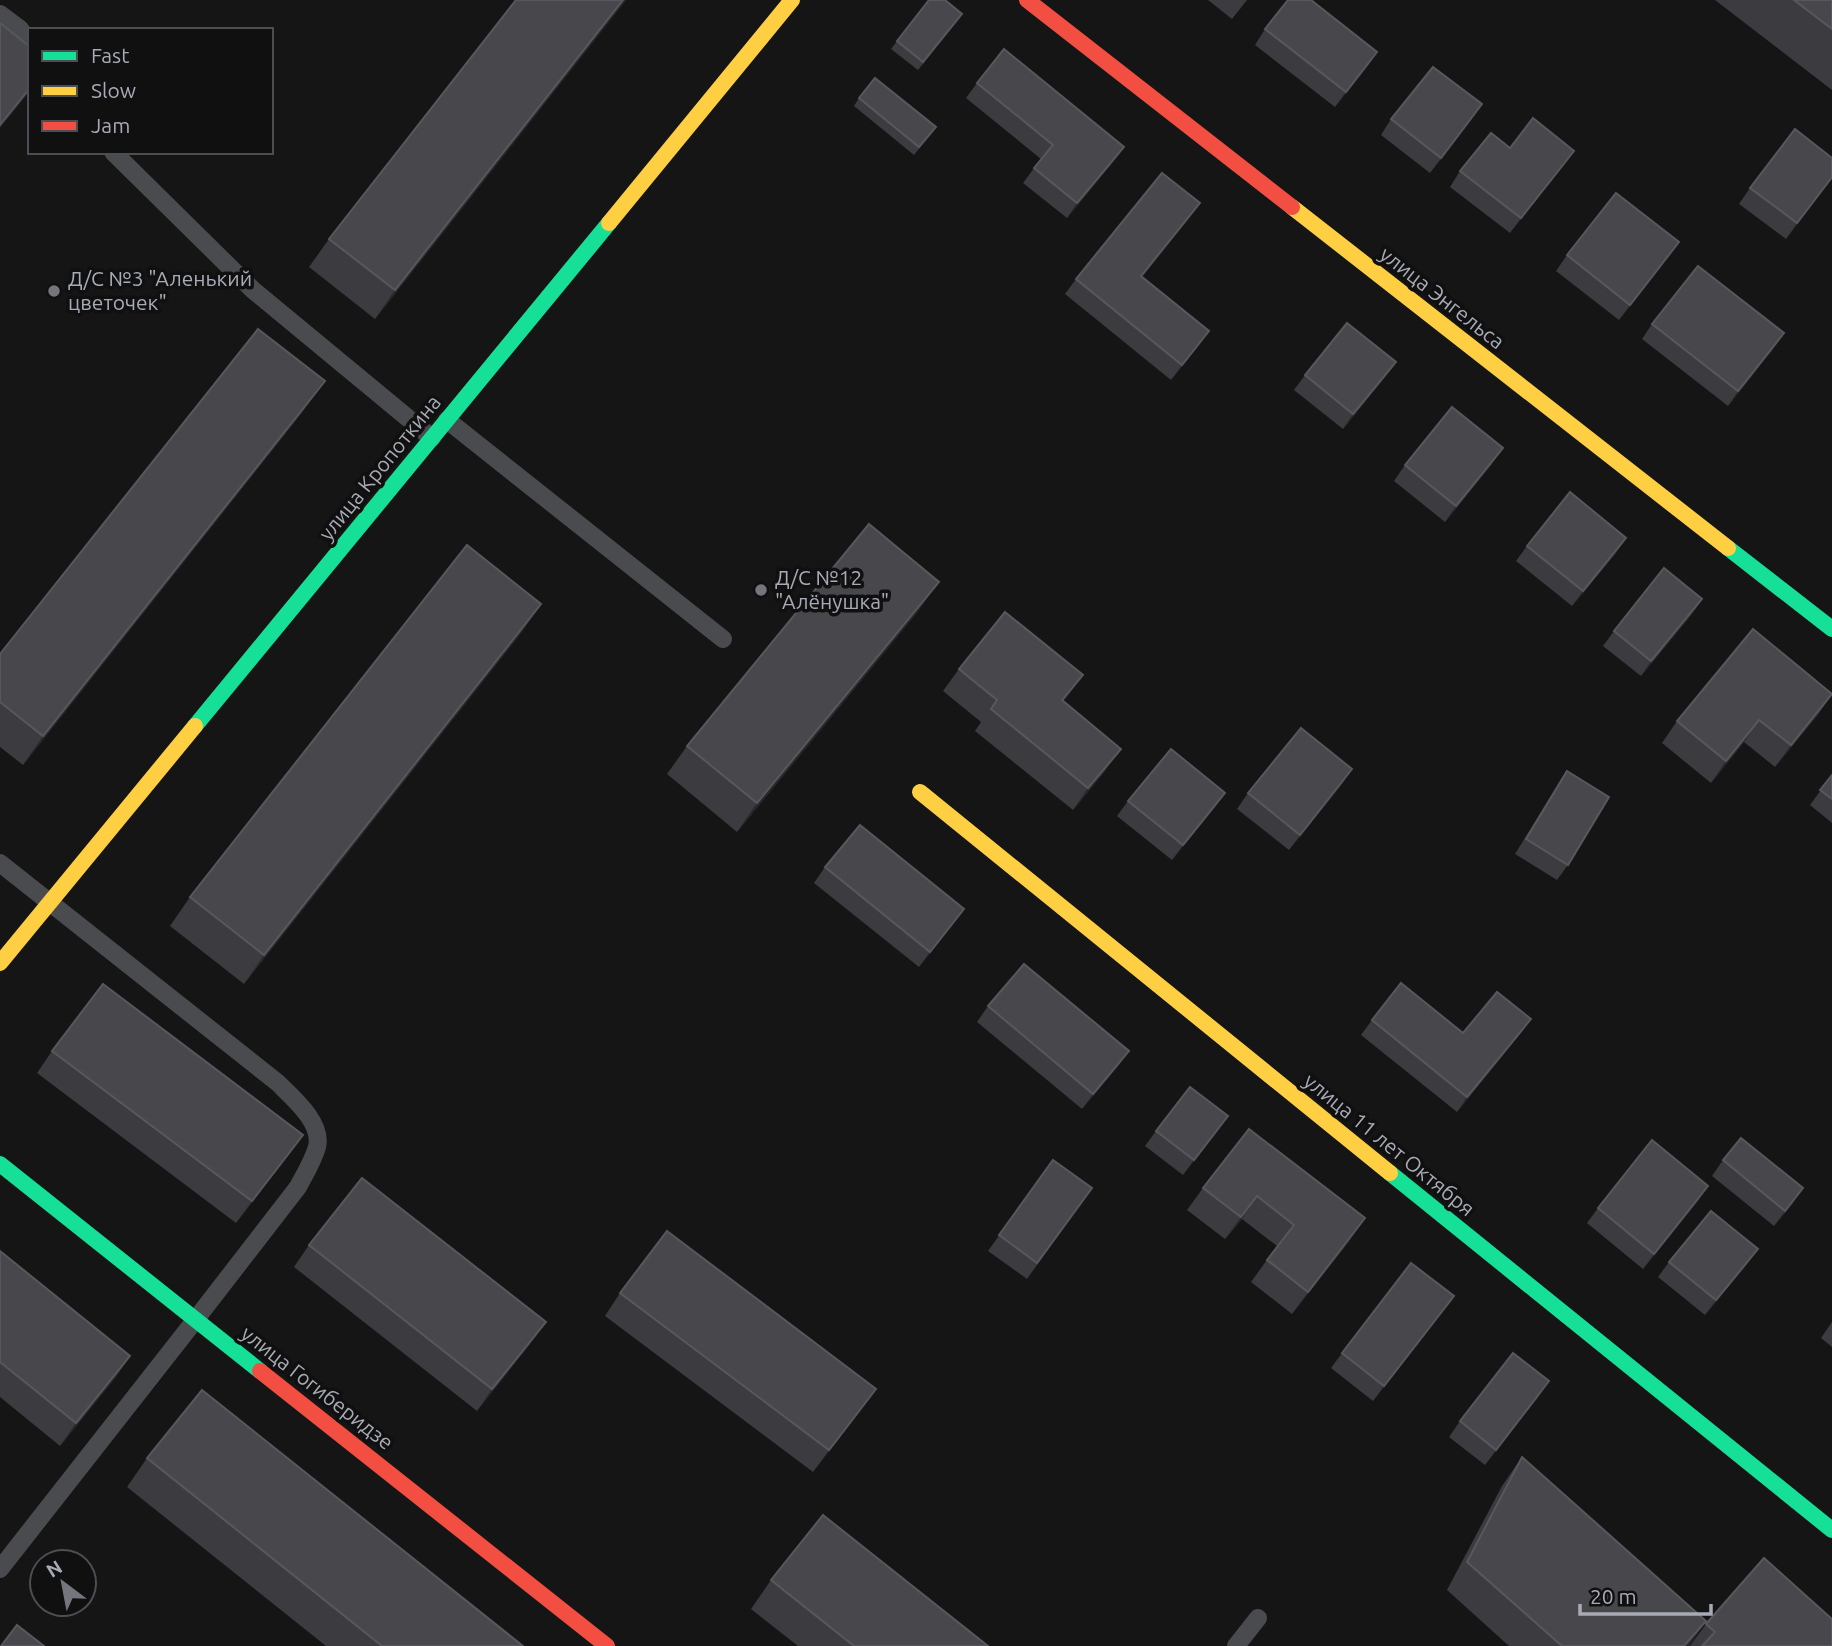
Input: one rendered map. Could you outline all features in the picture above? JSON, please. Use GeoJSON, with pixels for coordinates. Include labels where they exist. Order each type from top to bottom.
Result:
{"type":"FeatureCollection","features":[{"type":"Feature","properties":{"kind":"street","name":"улица Кропоткина"},"geometry":{"type":"LineString","coordinates":[[0,963],[792,0]]}},
{"type":"Feature","properties":{"kind":"street","name":"улица Энгельса"},"geometry":{"type":"LineString","coordinates":[[1027,0],[1832,629]]}},
{"type":"Feature","properties":{"kind":"street","name":"улица 11 лет Октября"},"geometry":{"type":"LineString","coordinates":[[920,792],[1832,1530]]}},
{"type":"Feature","properties":{"kind":"street","name":"улица Гогиберидзе"},"geometry":{"type":"LineString","coordinates":[[0,1164],[607,1646]]}},
{"type":"Feature","properties":{"kind":"lane"},"geometry":{"type":"LineString","coordinates":[[0,14],[20,29],[28,40]]}},
{"type":"Feature","properties":{"kind":"lane"},"geometry":{"type":"LineString","coordinates":[[115,154],[253,290],[432,438]]}},
{"type":"Feature","properties":{"kind":"lane"},"geometry":{"type":"LineString","coordinates":[[447,420],[723,639]]}},
{"type":"Feature","properties":{"kind":"lane"},"geometry":{"type":"LineString","coordinates":[[0,863],[278,1083],[302,1106],[314,1125],[318,1144],[298,1187],[0,1569]]}},
{"type":"Feature","properties":{"kind":"lane"},"geometry":{"type":"LineString","coordinates":[[1236,1646],[1258,1618]]}},
{"type":"Feature","properties":{"kind":"building"},"geometry":{"type":"Polygon","coordinates":[[[516,0],[623,0],[395,290],[329,239],[516,0]]]}},
{"type":"Feature","properties":{"kind":"building"},"geometry":{"type":"Polygon","coordinates":[[[929,0],[945,0],[962,14],[923,62],[897,41],[929,0]]]}},
{"type":"Feature","properties":{"kind":"building"},"geometry":{"type":"Polygon","coordinates":[[[1288,0],[1311,0],[1377,52],[1346,92],[1265,29],[1288,0]]]}},
{"type":"Feature","properties":{"kind":"building"},"geometry":{"type":"Polygon","coordinates":[[[1794,0],[1832,0],[1832,29],[1794,0]]]}},
{"type":"Feature","properties":{"kind":"building"},"geometry":{"type":"Polygon","coordinates":[[[0,23],[28,45],[28,90],[0,125],[0,23]]]}},
{"type":"Feature","properties":{"kind":"building"},"geometry":{"type":"Polygon","coordinates":[[[1004,49],[1124,147],[1077,203],[1034,168],[1053,145],[977,83],[1004,49]]]}},
{"type":"Feature","properties":{"kind":"building"},"geometry":{"type":"Polygon","coordinates":[[[1433,67],[1482,104],[1441,158],[1391,119],[1433,67]]]}},
{"type":"Feature","properties":{"kind":"building"},"geometry":{"type":"Polygon","coordinates":[[[875,78],[936,127],[919,147],[859,98],[875,78]]]}},
{"type":"Feature","properties":{"kind":"building"},"geometry":{"type":"Polygon","coordinates":[[[1533,118],[1574,151],[1521,218],[1460,171],[1491,133],[1510,148],[1533,118]]]}},
{"type":"Feature","properties":{"kind":"building"},"geometry":{"type":"Polygon","coordinates":[[[1795,129],[1832,158],[1832,177],[1797,223],[1750,188],[1795,129]]]}},
{"type":"Feature","properties":{"kind":"building"},"geometry":{"type":"Polygon","coordinates":[[[1162,173],[1200,203],[1141,276],[1209,331],[1182,365],[1076,279],[1162,173]]]}},
{"type":"Feature","properties":{"kind":"building"},"geometry":{"type":"Polygon","coordinates":[[[1616,193],[1679,242],[1630,305],[1567,255],[1616,193]]]}},
{"type":"Feature","properties":{"kind":"building"},"geometry":{"type":"Polygon","coordinates":[[[1698,266],[1784,333],[1738,391],[1652,324],[1698,266]]]}},
{"type":"Feature","properties":{"kind":"building"},"geometry":{"type":"Polygon","coordinates":[[[1347,323],[1396,362],[1353,414],[1305,375],[1347,323]]]}},
{"type":"Feature","properties":{"kind":"building"},"geometry":{"type":"Polygon","coordinates":[[[258,329],[325,381],[43,736],[0,702],[0,654],[258,329]]]}},
{"type":"Feature","properties":{"kind":"building"},"geometry":{"type":"Polygon","coordinates":[[[1452,407],[1503,448],[1456,506],[1405,465],[1452,407]]]}},
{"type":"Feature","properties":{"kind":"building"},"geometry":{"type":"Polygon","coordinates":[[[1570,492],[1626,538],[1583,591],[1527,546],[1570,492]]]}},
{"type":"Feature","properties":{"kind":"building"},"geometry":{"type":"Polygon","coordinates":[[[869,524],[939,582],[757,803],[687,746],[869,524]]]}},
{"type":"Feature","properties":{"kind":"building"},"geometry":{"type":"Polygon","coordinates":[[[467,545],[541,604],[264,955],[190,897],[467,545]]]}},
{"type":"Feature","properties":{"kind":"building"},"geometry":{"type":"Polygon","coordinates":[[[1664,568],[1702,599],[1651,661],[1614,631],[1664,568]]]}},
{"type":"Feature","properties":{"kind":"building"},"geometry":{"type":"Polygon","coordinates":[[[1005,612],[1083,675],[1062,700],[1121,749],[1088,788],[991,709],[997,700],[959,669],[1005,612]]]}},
{"type":"Feature","properties":{"kind":"building"},"geometry":{"type":"Polygon","coordinates":[[[1753,629],[1832,694],[1791,745],[1759,720],[1726,761],[1677,721],[1753,629]]]}},
{"type":"Feature","properties":{"kind":"building"},"geometry":{"type":"Polygon","coordinates":[[[1301,728],[1352,769],[1300,835],[1248,793],[1301,728]]]}},
{"type":"Feature","properties":{"kind":"building"},"geometry":{"type":"Polygon","coordinates":[[[1171,749],[1225,793],[1183,845],[1128,801],[1171,749]]]}},
{"type":"Feature","properties":{"kind":"building"},"geometry":{"type":"Polygon","coordinates":[[[1567,771],[1609,797],[1568,865],[1526,839],[1567,771]]]}},
{"type":"Feature","properties":{"kind":"building"},"geometry":{"type":"Polygon","coordinates":[[[1832,775],[1832,799],[1820,790],[1832,775]]]}},
{"type":"Feature","properties":{"kind":"building"},"geometry":{"type":"Polygon","coordinates":[[[860,825],[964,909],[930,952],[825,867],[860,825]]]}},
{"type":"Feature","properties":{"kind":"building"},"geometry":{"type":"Polygon","coordinates":[[[1024,964],[1129,1051],[1093,1094],[988,1006],[1024,964]]]}},
{"type":"Feature","properties":{"kind":"building"},"geometry":{"type":"Polygon","coordinates":[[[1401,983],[1463,1033],[1497,992],[1531,1019],[1467,1097],[1372,1020],[1401,983]]]}},
{"type":"Feature","properties":{"kind":"building"},"geometry":{"type":"Polygon","coordinates":[[[103,984],[303,1135],[252,1201],[52,1051],[103,984]]]}},
{"type":"Feature","properties":{"kind":"building"},"geometry":{"type":"Polygon","coordinates":[[[1190,1087],[1228,1116],[1194,1160],[1156,1131],[1190,1087]]]}},
{"type":"Feature","properties":{"kind":"building"},"geometry":{"type":"Polygon","coordinates":[[[1249,1129],[1365,1218],[1308,1292],[1267,1260],[1294,1225],[1257,1196],[1241,1217],[1203,1188],[1249,1129]]]}},
{"type":"Feature","properties":{"kind":"building"},"geometry":{"type":"Polygon","coordinates":[[[1741,1138],[1803,1188],[1785,1211],[1723,1160],[1741,1138]]]}},
{"type":"Feature","properties":{"kind":"building"},"geometry":{"type":"Polygon","coordinates":[[[1652,1140],[1708,1186],[1654,1254],[1598,1208],[1652,1140]]]}},
{"type":"Feature","properties":{"kind":"building"},"geometry":{"type":"Polygon","coordinates":[[[1053,1160],[1092,1188],[1037,1263],[999,1235],[1053,1160]]]}},
{"type":"Feature","properties":{"kind":"building"},"geometry":{"type":"Polygon","coordinates":[[[362,1178],[546,1322],[492,1389],[309,1245],[362,1178]]]}},
{"type":"Feature","properties":{"kind":"building"},"geometry":{"type":"Polygon","coordinates":[[[1711,1211],[1758,1249],[1716,1300],[1669,1262],[1711,1211]]]}},
{"type":"Feature","properties":{"kind":"building"},"geometry":{"type":"Polygon","coordinates":[[[667,1231],[876,1389],[829,1450],[620,1293],[667,1231]]]}},
{"type":"Feature","properties":{"kind":"building"},"geometry":{"type":"Polygon","coordinates":[[[0,1251],[130,1356],[76,1423],[0,1362],[0,1251]]]}},
{"type":"Feature","properties":{"kind":"building"},"geometry":{"type":"Polygon","coordinates":[[[1411,1263],[1454,1296],[1384,1386],[1342,1353],[1411,1263]]]}},
{"type":"Feature","properties":{"kind":"building"},"geometry":{"type":"Polygon","coordinates":[[[1513,1353],[1549,1381],[1496,1450],[1460,1421],[1513,1353]]]}},
{"type":"Feature","properties":{"kind":"building"},"geometry":{"type":"Polygon","coordinates":[[[202,1390],[523,1646],[382,1646],[147,1458],[202,1390]]]}},
{"type":"Feature","properties":{"kind":"building"},"geometry":{"type":"Polygon","coordinates":[[[1522,1457],[1706,1621],[1684,1646],[1562,1646],[1467,1562],[1522,1457]]]}},
{"type":"Feature","properties":{"kind":"building"},"geometry":{"type":"Polygon","coordinates":[[[823,1515],[988,1646],[854,1646],[771,1580],[823,1515]]]}},
{"type":"Feature","properties":{"kind":"building"},"geometry":{"type":"Polygon","coordinates":[[[1764,1558],[1832,1619],[1832,1646],[1702,1646],[1715,1632],[1706,1624],[1764,1558]]]}},
{"type":"Feature","properties":{"kind":"building"},"geometry":{"type":"Polygon","coordinates":[[[17,1625],[44,1646],[1,1646],[17,1625]]]}},
{"type":"Feature","properties":{"kind":"traffic: fast"},"geometry":{"type":"LineString","coordinates":[[195,726],[609,223]]}},
{"type":"Feature","properties":{"kind":"traffic: fast"},"geometry":{"type":"LineString","coordinates":[[1728,548],[1832,629]]}},
{"type":"Feature","properties":{"kind":"traffic: fast"},"geometry":{"type":"LineString","coordinates":[[0,1164],[260,1371]]}},
{"type":"Feature","properties":{"kind":"traffic: fast"},"geometry":{"type":"LineString","coordinates":[[1390,1173],[1832,1530]]}},
{"type":"Feature","properties":{"kind":"traffic: slow"},"geometry":{"type":"LineString","coordinates":[[609,223],[792,0]]}},
{"type":"Feature","properties":{"kind":"traffic: slow"},"geometry":{"type":"LineString","coordinates":[[1292,207],[1728,548]]}},
{"type":"Feature","properties":{"kind":"traffic: slow"},"geometry":{"type":"LineString","coordinates":[[0,963],[195,726]]}},
{"type":"Feature","properties":{"kind":"traffic: slow"},"geometry":{"type":"LineString","coordinates":[[920,792],[1390,1173]]}},
{"type":"Feature","properties":{"kind":"traffic: jam"},"geometry":{"type":"LineString","coordinates":[[1027,0],[1292,207]]}},
{"type":"Feature","properties":{"kind":"traffic: jam"},"geometry":{"type":"LineString","coordinates":[[260,1371],[607,1646]]}},
{"type":"Feature","properties":{"kind":"place","name":"Д/С №3 \"Аленький цветочек\""},"geometry":{"type":"Point","coordinates":[54,291]}},
{"type":"Feature","properties":{"kind":"place","name":"Д/С №12 \"Алёнушка\""},"geometry":{"type":"Point","coordinates":[761,590]}}]}
